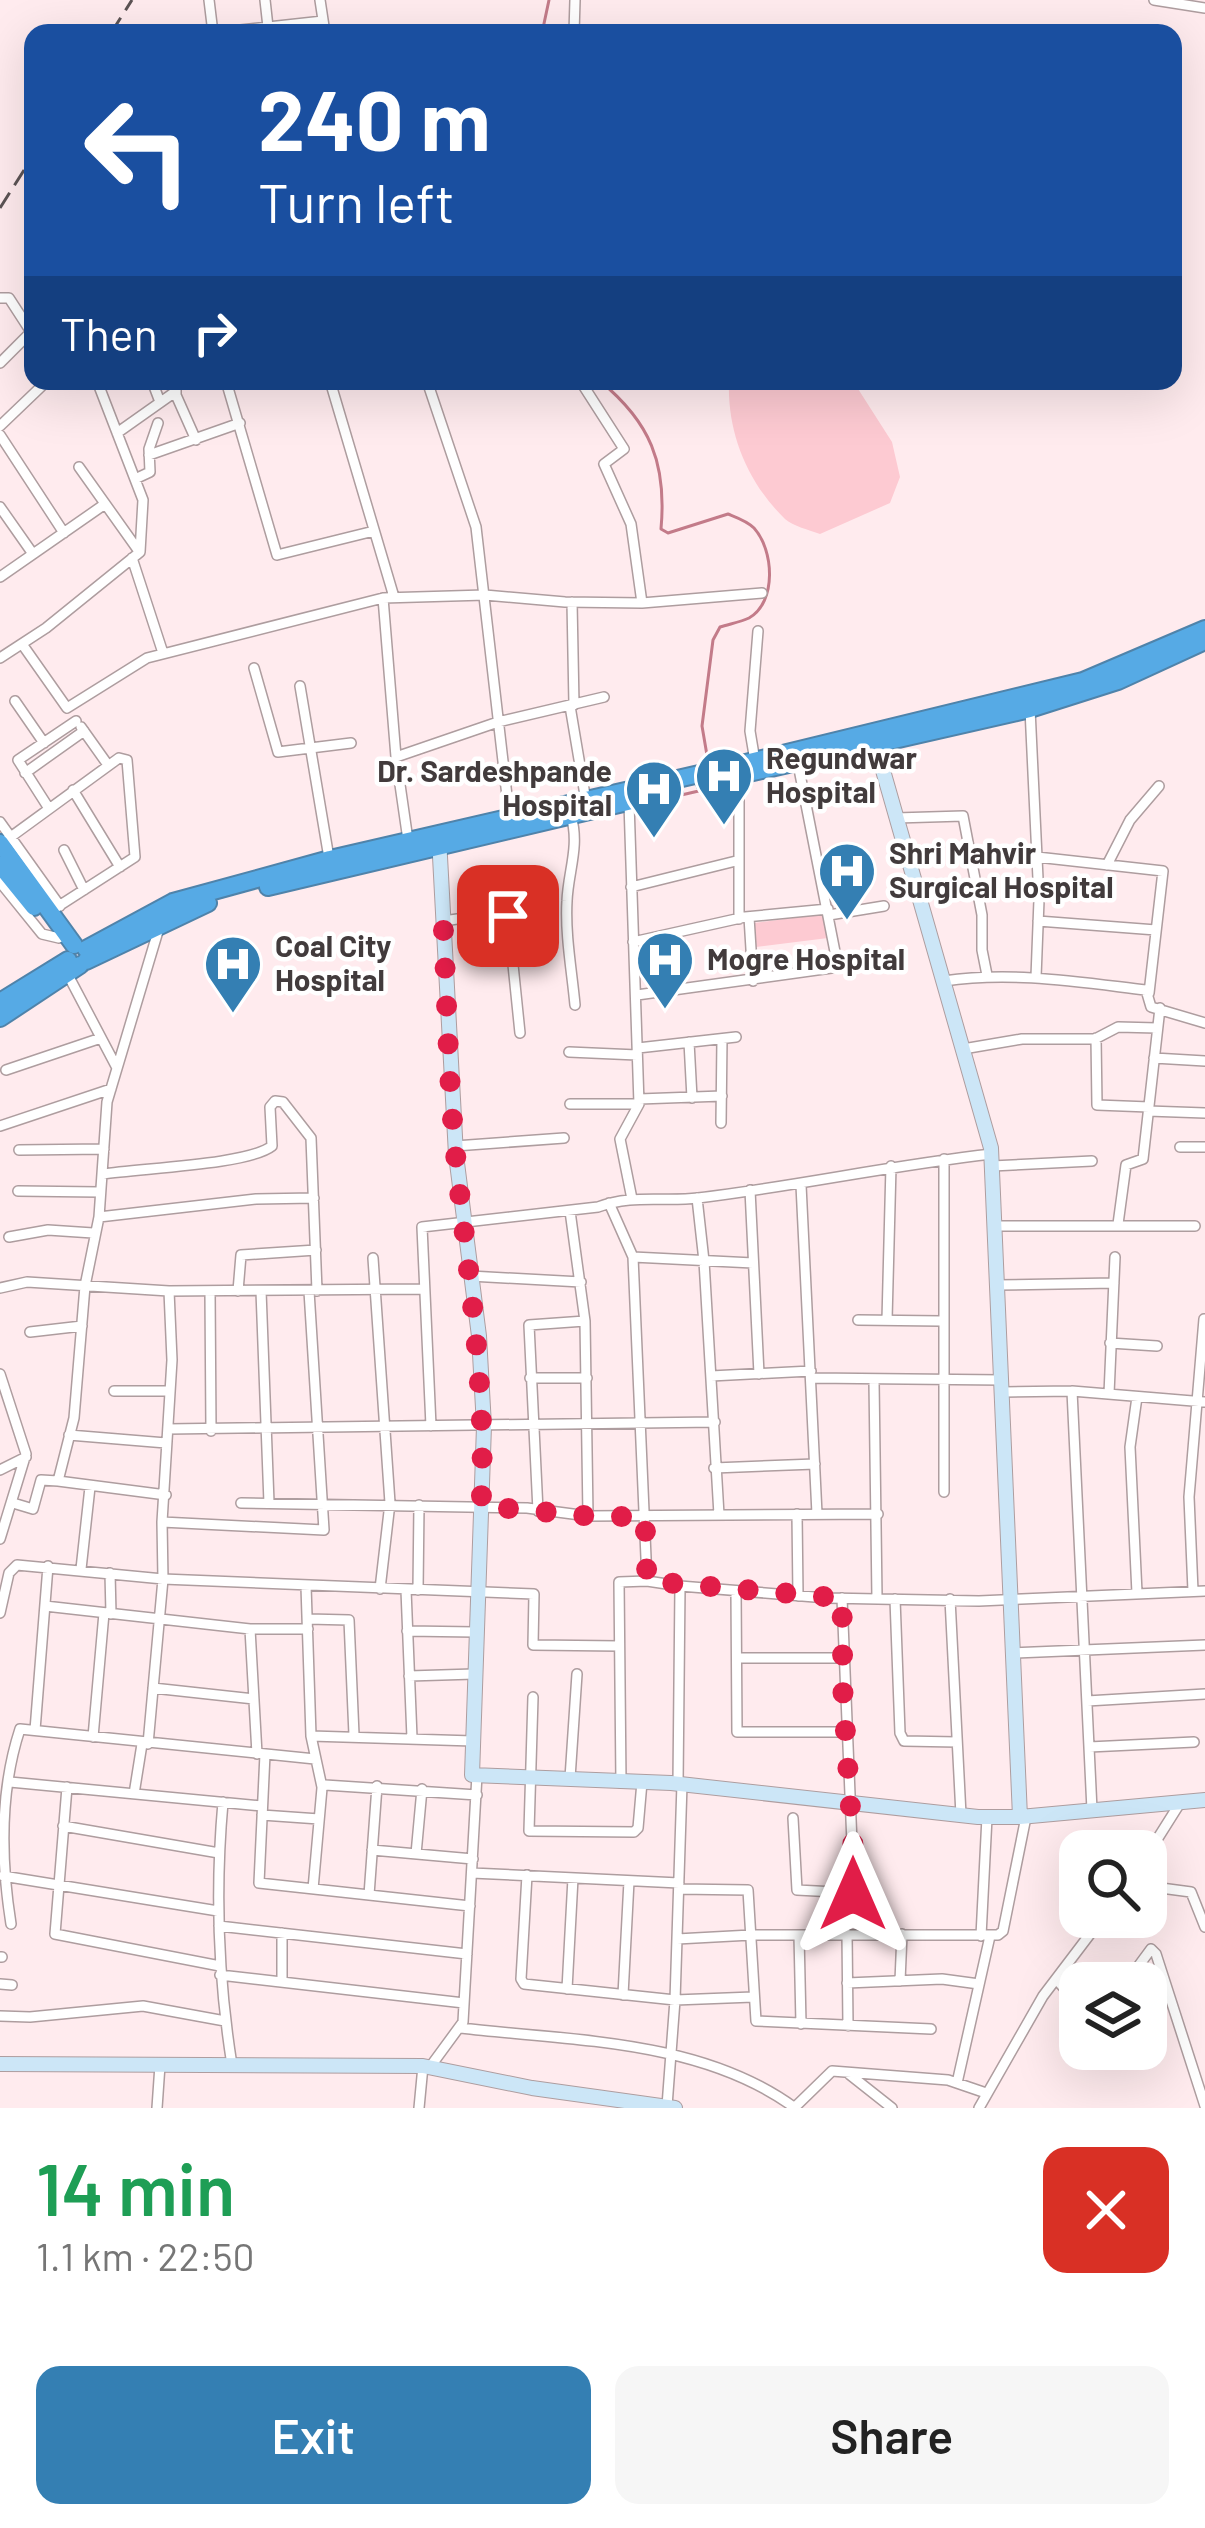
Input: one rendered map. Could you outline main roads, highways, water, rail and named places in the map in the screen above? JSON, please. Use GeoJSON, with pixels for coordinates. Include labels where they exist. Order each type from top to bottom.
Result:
{"type":"FeatureCollection","features":[{"type":"Feature","properties":{"kind":"highway"},"geometry":{"type":"LineString","coordinates":[[579,817],[690,781],[798,764],[1091,678],[1205,629]]}},
{"type":"Feature","properties":{"kind":"highway"},"geometry":{"type":"LineString","coordinates":[[728,776],[755,761],[1030,709],[1118,681],[1205,641]]}},
{"type":"Feature","properties":{"kind":"highway"},"geometry":{"type":"LineString","coordinates":[[0,1003],[74,955],[173,902],[511,823],[630,808],[690,781]]}},
{"type":"Feature","properties":{"kind":"highway"},"geometry":{"type":"LineString","coordinates":[[370,856],[408,840],[439,840]]}},
{"type":"Feature","properties":{"kind":"highway"},"geometry":{"type":"LineString","coordinates":[[4,841],[55,908],[74,955]]}},
{"type":"Feature","properties":{"kind":"highway"},"geometry":{"type":"LineString","coordinates":[[0,865],[74,955]]}},
{"type":"Feature","properties":{"kind":"highway"},"geometry":{"type":"LineString","coordinates":[[0,1018],[74,955],[207,903],[332,865]]}},
{"type":"Feature","properties":{"kind":"waterway"},"geometry":{"type":"LineString","coordinates":[[544,24],[549,0]]}},
{"type":"Feature","properties":{"kind":"waterway"},"geometry":{"type":"LineString","coordinates":[[610,390],[652,446],[661,484],[661,529],[668,533],[728,514],[754,528],[766,549],[770,575],[764,600],[749,618],[720,627],[713,640],[702,726],[709,767]]}},
{"type":"Feature","properties":{"kind":"waterway"},"geometry":{"type":"LineString","coordinates":[[677,796],[703,790]]}},
{"type":"Feature","properties":{"kind":"railway"},"geometry":{"type":"LineString","coordinates":[[117,24],[132,0]]}},
{"type":"Feature","properties":{"kind":"railway"},"geometry":{"type":"LineString","coordinates":[[0,208],[24,170]]}},
{"type":"Feature","properties":{"kind":"place","name":"Regundwar Hospital"},"geometry":{"type":"Point","coordinates":[724,827]}},
{"type":"Feature","properties":{"kind":"place","name":"Dr. Sardeshpande Hospital"},"geometry":{"type":"Point","coordinates":[654,840]}},
{"type":"Feature","properties":{"kind":"place","name":"Shri Mahvir Surgical Hospital"},"geometry":{"type":"Point","coordinates":[847,922]}},
{"type":"Feature","properties":{"kind":"place","name":"Mogre Hospital"},"geometry":{"type":"Point","coordinates":[665,1011]}},
{"type":"Feature","properties":{"kind":"place","name":"Coal City Hospital"},"geometry":{"type":"Point","coordinates":[233,1015]}}]}
